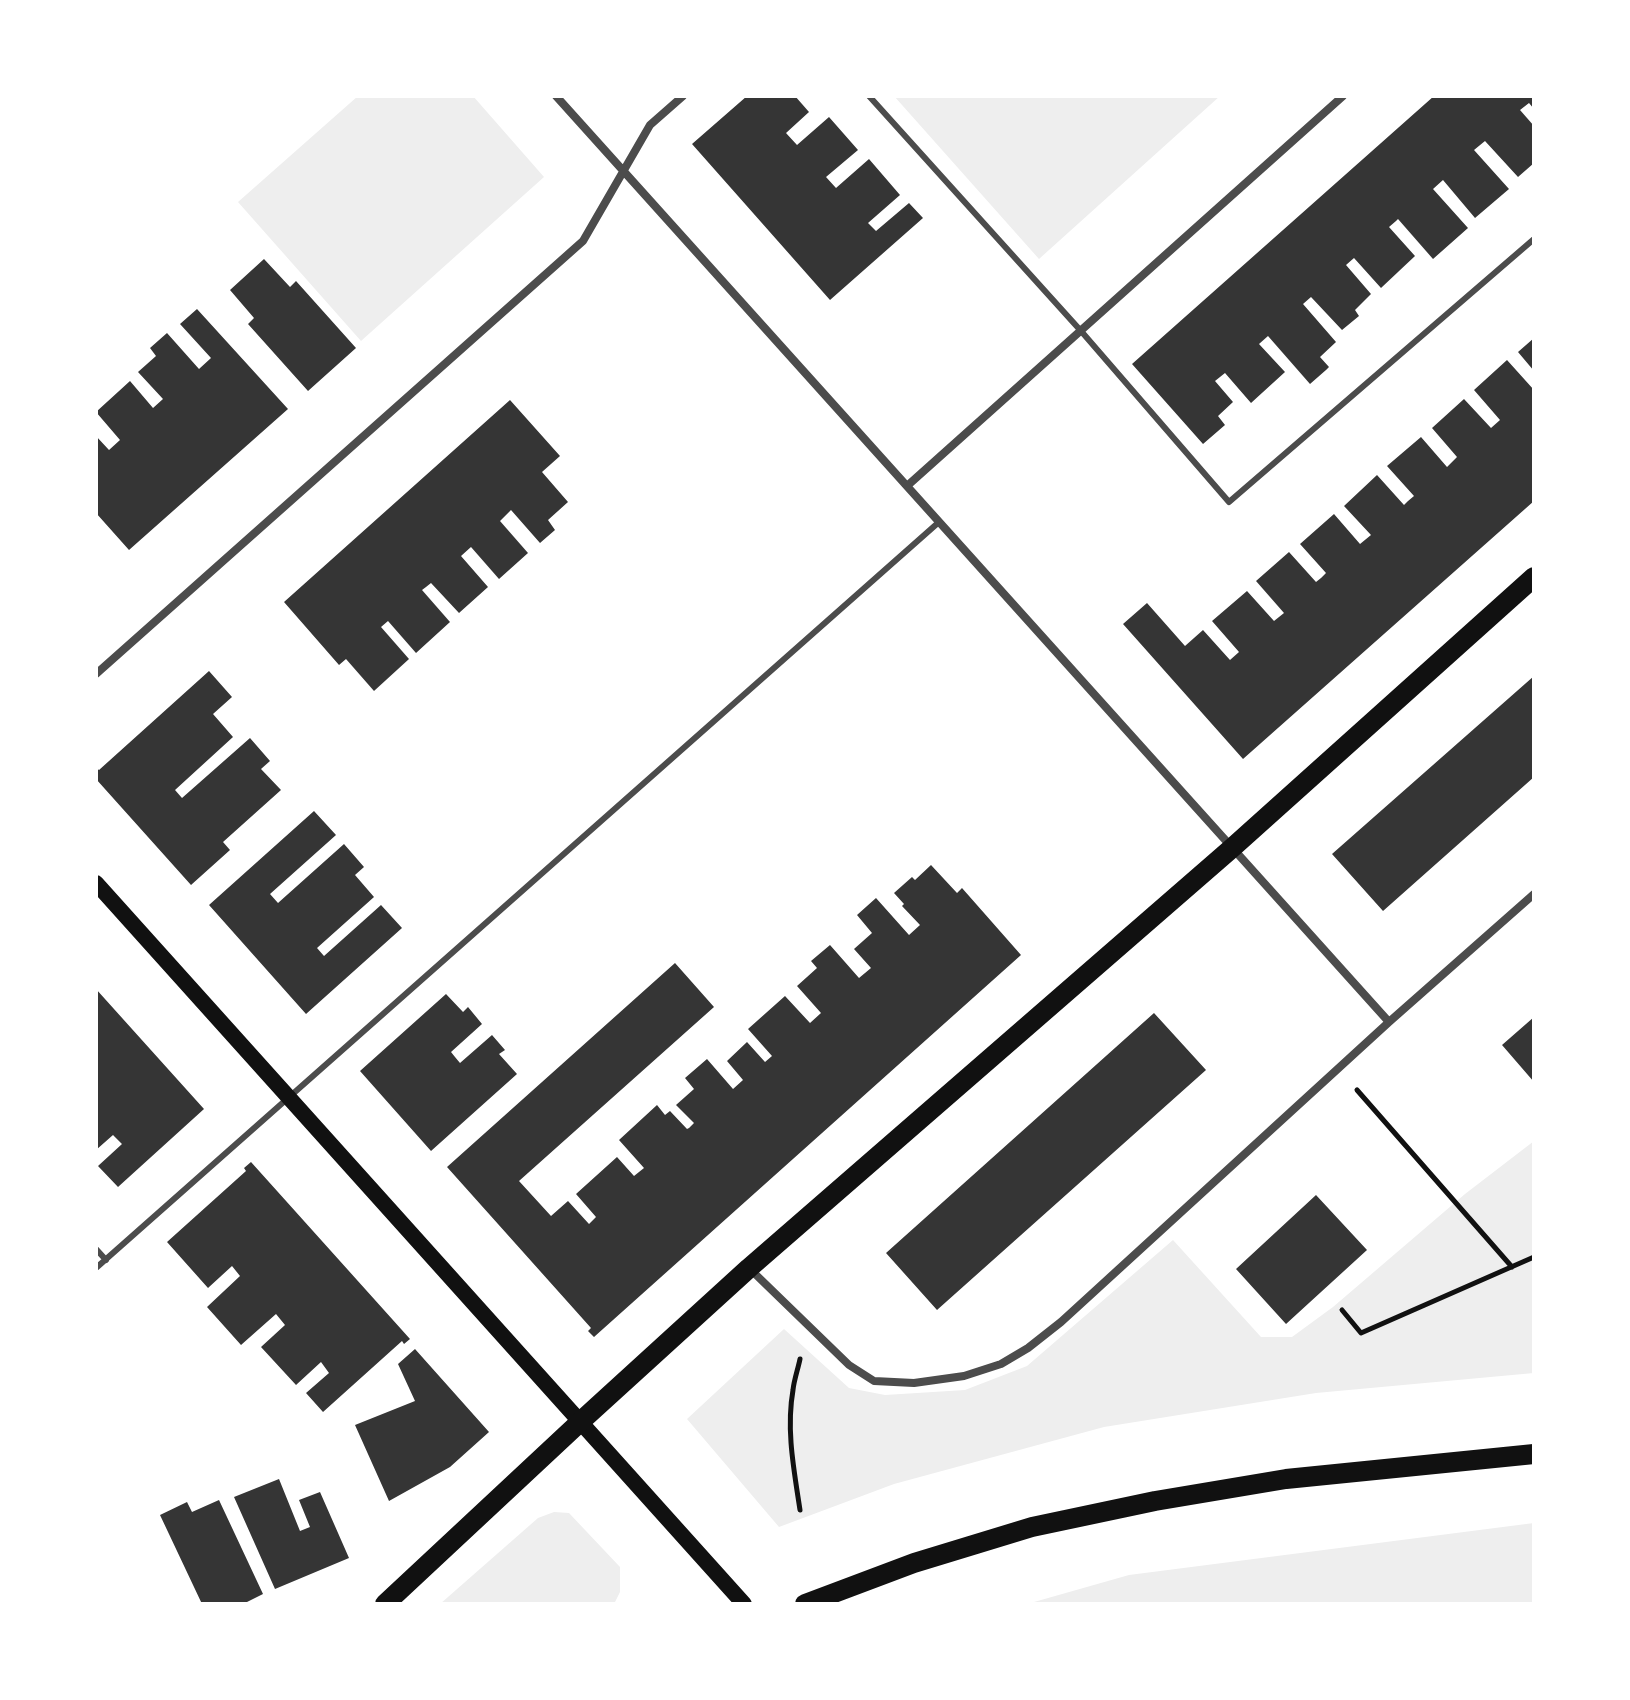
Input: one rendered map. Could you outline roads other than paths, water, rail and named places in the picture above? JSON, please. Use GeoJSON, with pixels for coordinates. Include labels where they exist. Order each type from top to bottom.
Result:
{"type":"FeatureCollection","features":[{"type":"Feature","properties":{"kind":"main road"},"geometry":{"type":"LineString","coordinates":[[385,1604],[749,1268],[1232,848],[1534,577]]}},
{"type":"Feature","properties":{"kind":"main road"},"geometry":{"type":"LineString","coordinates":[[96,883],[744,1604]]}},
{"type":"Feature","properties":{"kind":"main road"},"geometry":{"type":"LineString","coordinates":[[805,1604],[914,1563],[1032,1527],[1155,1501],[1286,1479],[1534,1454]]}},
{"type":"Feature","properties":{"kind":"street"},"geometry":{"type":"LineString","coordinates":[[556,96],[1389,1022]]}},
{"type":"Feature","properties":{"kind":"street"},"geometry":{"type":"LineString","coordinates":[[96,674],[583,241],[650,125],[683,96]]}},
{"type":"Feature","properties":{"kind":"street"},"geometry":{"type":"LineString","coordinates":[[907,486],[1343,96]]}},
{"type":"Feature","properties":{"kind":"street"},"geometry":{"type":"LineString","coordinates":[[749,1268],[849,1365],[874,1381],[914,1383],[964,1376],[1001,1364],[1061,1322],[1534,894]]}},
{"type":"Feature","properties":{"kind":"lane"},"geometry":{"type":"LineString","coordinates":[[869,96],[1081,331],[1229,502],[1534,239]]}},
{"type":"Feature","properties":{"kind":"lane"},"geometry":{"type":"LineString","coordinates":[[96,1268],[939,522]]}},
{"type":"Feature","properties":{"kind":"lane"},"geometry":{"type":"LineString","coordinates":[[96,1249],[106,1260]]}}]}
